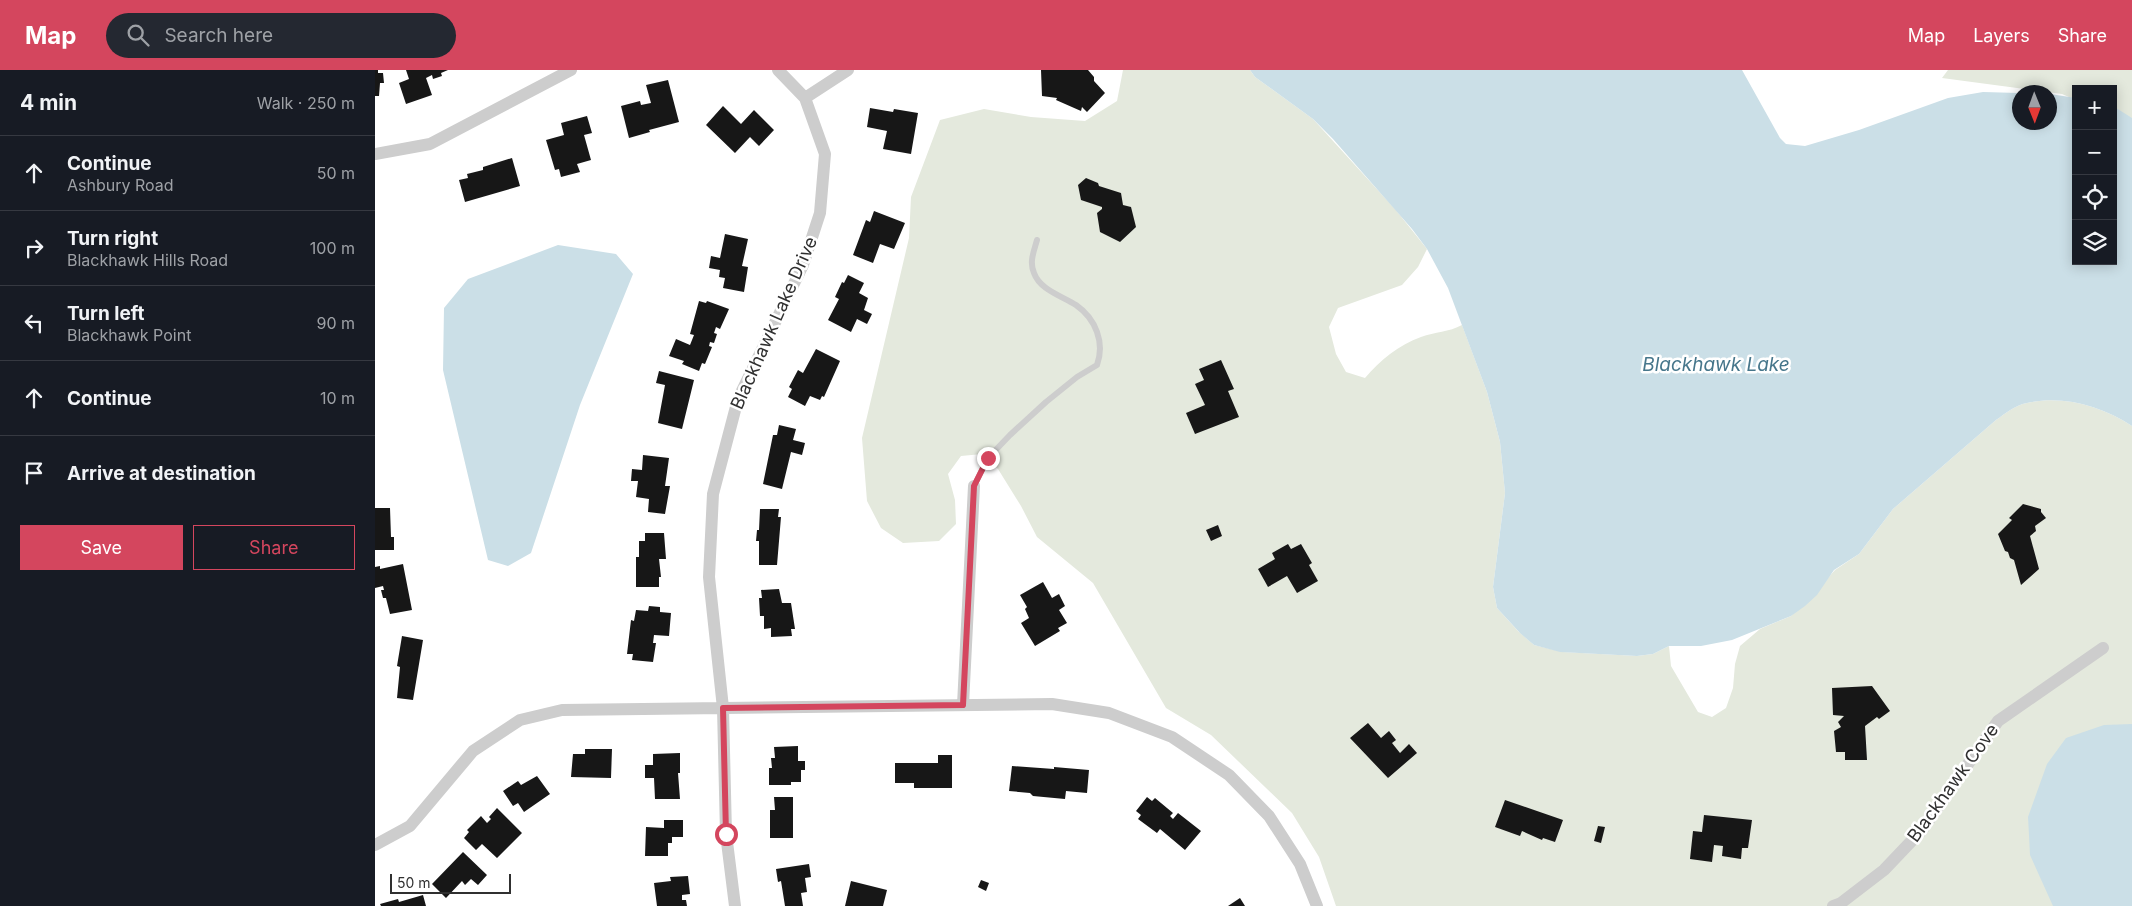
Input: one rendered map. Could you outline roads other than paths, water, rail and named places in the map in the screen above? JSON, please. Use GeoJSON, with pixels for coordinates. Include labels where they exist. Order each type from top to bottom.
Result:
{"type":"FeatureCollection","features":[{"type":"Feature","properties":{"kind":"street"},"geometry":{"type":"LineString","coordinates":[[375,154],[430,144],[571,70]]}},
{"type":"Feature","properties":{"kind":"street","name":"Blackhawk Lake Drive"},"geometry":{"type":"LineString","coordinates":[[735,906],[726,834],[723,708],[709,577],[713,494],[737,398],[803,265],[820,212],[825,154],[805,98],[778,70]]}},
{"type":"Feature","properties":{"kind":"street"},"geometry":{"type":"LineString","coordinates":[[805,98],[848,70]]}},
{"type":"Feature","properties":{"kind":"street"},"geometry":{"type":"LineString","coordinates":[[963,705],[974,486]]}},
{"type":"Feature","properties":{"kind":"street","name":"Blackhawk Cove"},"geometry":{"type":"LineString","coordinates":[[1833,906],[1841,903],[1884,870],[1922,830],[1998,721],[2103,648]]}},
{"type":"Feature","properties":{"kind":"street"},"geometry":{"type":"LineString","coordinates":[[375,845],[410,826],[473,751],[519,720],[562,710],[1052,704],[1109,713],[1172,737],[1229,774],[1269,816],[1300,864],[1317,906]]}},
{"type":"Feature","properties":{"kind":"lane"},"geometry":{"type":"LineString","coordinates":[[974,486],[988,458],[1046,402],[1077,377],[1097,365],[1100,355],[1100,341],[1094,322],[1077,305],[1060,297],[1039,283],[1033,273],[1032,257],[1037,240]]}},
{"type":"Feature","properties":{"kind":"water","name":"Blackhawk Lake"},"geometry":{"type":"Polygon","coordinates":[[[1250,70],[1742,70],[1780,138],[1786,144],[1805,146],[1859,130],[1948,98],[1983,92],[2012,93],[2012,130],[2057,130],[2057,95],[2072,97],[2072,265],[2117,265],[2117,109],[2132,118],[2132,426],[2108,413],[2068,401],[2041,401],[2023,404],[2014,408],[1996,420],[1893,509],[1859,554],[1834,570],[1817,595],[1805,606],[1791,616],[1732,640],[1701,646],[1669,646],[1653,654],[1637,656],[1560,652],[1534,645],[1497,608],[1493,587],[1505,493],[1500,442],[1487,392],[1448,288],[1427,249],[1412,229],[1333,139],[1313,119],[1255,77],[1250,70]]]}},
{"type":"Feature","properties":{"kind":"water"},"geometry":{"type":"Polygon","coordinates":[[[558,245],[616,254],[633,274],[580,405],[531,553],[508,566],[488,560],[443,370],[444,308],[468,279],[558,245]]]}},
{"type":"Feature","properties":{"kind":"water"},"geometry":{"type":"Polygon","coordinates":[[[2132,724],[2132,906],[2053,906],[2030,855],[2028,817],[2047,764],[2066,738],[2104,725],[2132,724]]]}}]}
